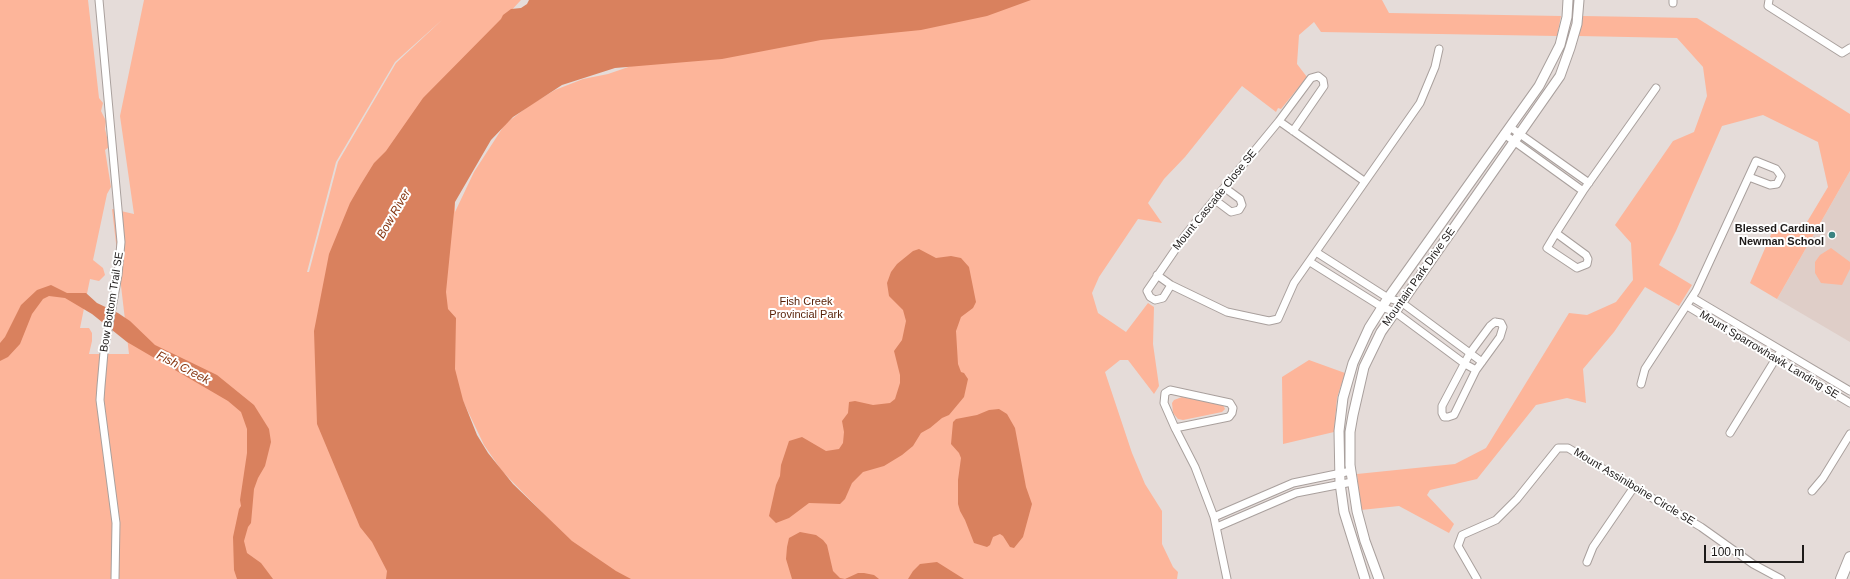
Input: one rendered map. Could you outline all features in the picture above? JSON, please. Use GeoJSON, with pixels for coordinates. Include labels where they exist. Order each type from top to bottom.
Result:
{"type":"FeatureCollection","features":[{"type":"Feature","properties":{"kind":"main road"},"geometry":{"type":"LineString","coordinates":[[1842,579],[1850,557]]}},
{"type":"Feature","properties":{"kind":"street","name":"Bow Bottom Trail SE"},"geometry":{"type":"LineString","coordinates":[[99,0],[121,242],[118,275],[104,352],[100,400],[116,523],[114,579]]}},
{"type":"Feature","properties":{"kind":"street","name":"Mountain Park Drive SE"},"geometry":{"type":"LineString","coordinates":[[1365,579],[1344,512],[1339,473],[1339,431],[1347,382],[1360,346],[1382,307],[1540,86],[1562,38],[1567,17],[1568,0]]}},
{"type":"Feature","properties":{"kind":"street","name":"Mountain Park Drive SE"},"geometry":{"type":"LineString","coordinates":[[1379,579],[1365,541],[1357,511],[1351,471],[1350,432],[1359,386],[1371,351],[1381,332],[1401,302],[1560,76],[1577,24],[1579,0]]}},
{"type":"Feature","properties":{"kind":"street"},"geometry":{"type":"LineString","coordinates":[[1769,0],[1768,6],[1842,53],[1850,48]]}},
{"type":"Feature","properties":{"kind":"street"},"geometry":{"type":"LineString","coordinates":[[1158,274],[1171,285],[1227,312],[1269,321],[1278,319],[1294,284],[1364,181],[1420,103],[1435,67],[1439,49]]}},
{"type":"Feature","properties":{"kind":"street","name":"Mount Cascade Close SE"},"geometry":{"type":"LineString","coordinates":[[1171,285],[1163,298],[1155,300],[1150,297],[1147,291],[1186,234],[1279,121],[1311,78],[1318,76],[1323,80],[1324,86],[1293,131]]}},
{"type":"Feature","properties":{"kind":"street"},"geometry":{"type":"LineString","coordinates":[[1556,234],[1586,255],[1588,258],[1587,264],[1577,268],[1547,248],[1583,191],[1656,88]]}},
{"type":"Feature","properties":{"kind":"street"},"geometry":{"type":"LineString","coordinates":[[1279,121],[1364,181]]}},
{"type":"Feature","properties":{"kind":"street"},"geometry":{"type":"LineString","coordinates":[[1507,131],[1589,183]]}},
{"type":"Feature","properties":{"kind":"street"},"geometry":{"type":"LineString","coordinates":[[1516,137],[1583,191]]}},
{"type":"Feature","properties":{"kind":"street"},"geometry":{"type":"LineString","coordinates":[[1641,384],[1645,370],[1693,298],[1749,177]]}},
{"type":"Feature","properties":{"kind":"street"},"geometry":{"type":"LineString","coordinates":[[1215,200],[1231,212],[1239,210],[1242,205],[1240,199],[1225,188]]}},
{"type":"Feature","properties":{"kind":"street"},"geometry":{"type":"LineString","coordinates":[[1316,252],[1388,298],[1401,302],[1482,362]]}},
{"type":"Feature","properties":{"kind":"street"},"geometry":{"type":"LineString","coordinates":[[1310,262],[1382,307],[1395,312],[1465,364],[1476,370]]}},
{"type":"Feature","properties":{"kind":"street","name":"Mount Sparrowhawk Landing SE"},"geometry":{"type":"LineString","coordinates":[[1693,298],[1850,391]]}},
{"type":"Feature","properties":{"kind":"street","name":"Mount Sparrowhawk Landing SE"},"geometry":{"type":"LineString","coordinates":[[1688,306],[1850,403]]}},
{"type":"Feature","properties":{"kind":"street"},"geometry":{"type":"LineString","coordinates":[[1495,322],[1501,323],[1503,331],[1482,362],[1476,370],[1454,415],[1448,417],[1444,416],[1442,413],[1442,406],[1470,353],[1490,326],[1495,322]]}},
{"type":"Feature","properties":{"kind":"street"},"geometry":{"type":"LineString","coordinates":[[1730,433],[1781,351]]}},
{"type":"Feature","properties":{"kind":"street"},"geometry":{"type":"LineString","coordinates":[[1175,428],[1229,417],[1233,408],[1230,403],[1170,390],[1165,393],[1164,403],[1175,428],[1195,467],[1214,517],[1227,579]]}},
{"type":"Feature","properties":{"kind":"street"},"geometry":{"type":"LineString","coordinates":[[1812,491],[1823,478],[1850,434]]}},
{"type":"Feature","properties":{"kind":"street","name":"Mount Assiniboine Circle SE"},"geometry":{"type":"LineString","coordinates":[[1478,579],[1458,546],[1462,535],[1496,520],[1517,499],[1558,448],[1568,448],[1701,527],[1753,564],[1781,579]]}},
{"type":"Feature","properties":{"kind":"street"},"geometry":{"type":"LineString","coordinates":[[1214,517],[1269,492],[1293,483],[1351,471]]}},
{"type":"Feature","properties":{"kind":"street"},"geometry":{"type":"LineString","coordinates":[[1217,527],[1296,493],[1340,483],[1352,482]]}},
{"type":"Feature","properties":{"kind":"street"},"geometry":{"type":"LineString","coordinates":[[1587,562],[1593,547],[1634,487]]}},
{"type":"Feature","properties":{"kind":"street"},"geometry":{"type":"LineString","coordinates":[[1269,492],[1274,502]]}},
{"type":"Feature","properties":{"kind":"shaded area","name":"Blessed Cardinal Newman School"},"geometry":{"type":"Polygon","coordinates":[[[1850,171],[1850,342],[1777,299],[1850,171]]]}},
{"type":"Feature","properties":{"kind":"green space"},"geometry":{"type":"Polygon","coordinates":[[[0,0],[88,0],[99,98],[103,103],[101,111],[106,121],[105,129],[109,145],[109,147],[105,150],[111,187],[107,194],[93,260],[103,268],[105,275],[99,281],[90,279],[80,328],[89,328],[92,333],[89,354],[129,354],[112,209],[134,214],[120,116],[144,0],[521,0],[418,111],[465,579],[0,579],[0,0]],[[443,19],[395,62],[336,162],[307,272],[309,272],[338,162],[396,63],[443,19]]]}},
{"type":"Feature","properties":{"kind":"green space","name":"Fish Creek Provincial Park"},"geometry":{"type":"Polygon","coordinates":[[[982,0],[1382,0],[1389,13],[1561,16],[1557,36],[1321,32],[1314,22],[1299,35],[1297,64],[1307,77],[1281,109],[1278,108],[1276,112],[1242,86],[1185,157],[1164,179],[1148,203],[1162,223],[1138,219],[1099,277],[1092,293],[1098,313],[1126,332],[1148,303],[1154,307],[1153,344],[1159,386],[1154,394],[1128,360],[1120,360],[1105,372],[1132,453],[1145,484],[1162,511],[1162,544],[1173,567],[1178,572],[1177,579],[629,579],[609,568],[570,541],[502,471],[484,445],[463,401],[403,335],[455,202],[455,212],[474,172],[505,124],[530,105],[555,90],[583,79],[608,74],[637,64],[982,0]]]}},
{"type":"Feature","properties":{"kind":"green space"},"geometry":{"type":"Polygon","coordinates":[[[1583,16],[1697,18],[1850,114],[1850,171],[1777,299],[1750,283],[1773,230],[1807,222],[1828,187],[1818,142],[1763,115],[1722,126],[1676,231],[1659,265],[1692,285],[1679,306],[1645,287],[1614,332],[1583,369],[1586,403],[1567,398],[1536,405],[1477,479],[1430,490],[1427,495],[1454,524],[1449,533],[1399,506],[1361,510],[1357,474],[1455,464],[1486,448],[1569,313],[1587,315],[1616,302],[1633,280],[1631,243],[1615,225],[1673,141],[1694,132],[1707,96],[1703,67],[1677,38],[1579,36],[1583,16]]]}},
{"type":"Feature","properties":{"kind":"green space"},"geometry":{"type":"Polygon","coordinates":[[[1831,248],[1850,262],[1850,269],[1842,285],[1821,283],[1815,273],[1815,262],[1820,255],[1831,248]]]}},
{"type":"Feature","properties":{"kind":"green space"},"geometry":{"type":"Polygon","coordinates":[[[1309,360],[1345,373],[1337,398],[1334,432],[1283,444],[1282,377],[1309,360]]]}},
{"type":"Feature","properties":{"kind":"green space"},"geometry":{"type":"Polygon","coordinates":[[[1182,397],[1223,405],[1225,409],[1222,412],[1183,420],[1178,419],[1173,413],[1172,403],[1174,400],[1182,397]]]}},
{"type":"Feature","properties":{"kind":"water","name":"Bow River"},"geometry":{"type":"Polygon","coordinates":[[[529,0],[1031,0],[987,16],[921,30],[821,40],[722,59],[615,68],[562,85],[513,117],[491,140],[455,202],[446,292],[448,309],[456,318],[455,369],[463,400],[477,435],[488,453],[513,484],[572,541],[616,571],[631,579],[386,579],[387,571],[372,542],[360,527],[317,424],[314,331],[329,254],[350,203],[361,184],[374,163],[386,151],[423,98],[501,19],[503,15],[511,9],[521,8],[527,4],[529,0]]]}},
{"type":"Feature","properties":{"kind":"water"},"geometry":{"type":"Polygon","coordinates":[[[919,249],[936,258],[951,256],[961,258],[969,267],[976,302],[973,308],[961,317],[956,331],[958,364],[961,372],[964,373],[968,379],[964,397],[949,415],[942,418],[921,433],[913,446],[902,455],[884,466],[863,472],[852,483],[845,499],[840,504],[809,503],[789,518],[776,523],[769,516],[776,485],[780,476],[781,465],[789,441],[802,437],[826,451],[839,449],[843,443],[844,432],[842,421],[848,413],[849,402],[855,401],[873,405],[890,403],[895,399],[900,383],[900,375],[894,351],[902,340],[906,321],[903,310],[889,296],[887,283],[891,272],[897,264],[913,251],[919,249]]]}},
{"type":"Feature","properties":{"kind":"water","name":"Fish Creek"},"geometry":{"type":"Polygon","coordinates":[[[51,285],[67,293],[86,293],[97,303],[118,313],[130,321],[155,345],[217,375],[254,405],[269,429],[271,442],[265,466],[254,489],[251,523],[248,527],[244,541],[247,553],[261,563],[273,579],[237,579],[234,570],[233,537],[241,506],[240,500],[247,453],[247,429],[241,412],[228,401],[127,342],[92,314],[65,298],[49,296],[43,299],[32,314],[20,344],[8,357],[0,361],[0,343],[5,337],[21,305],[37,290],[51,285]]]}},
{"type":"Feature","properties":{"kind":"water"},"geometry":{"type":"Polygon","coordinates":[[[999,409],[1007,414],[1015,428],[1026,487],[1032,504],[1023,537],[1014,548],[1010,547],[1000,534],[993,537],[990,545],[987,547],[974,543],[958,504],[958,480],[961,458],[959,453],[951,444],[953,422],[956,419],[977,415],[989,410],[999,409]]]}},
{"type":"Feature","properties":{"kind":"water"},"geometry":{"type":"Polygon","coordinates":[[[800,532],[816,535],[823,540],[827,545],[833,571],[840,578],[845,579],[792,579],[786,559],[787,547],[789,538],[800,532]]]}},
{"type":"Feature","properties":{"kind":"water"},"geometry":{"type":"Polygon","coordinates":[[[937,562],[964,579],[908,579],[920,564],[937,562]]]}},
{"type":"Feature","properties":{"kind":"water"},"geometry":{"type":"Polygon","coordinates":[[[858,573],[864,573],[874,575],[879,579],[845,579],[858,573]]]}},
{"type":"Feature","properties":{"kind":"place","name":"Blessed Cardinal Newman School"},"geometry":{"type":"Point","coordinates":[1832,235]}}]}
